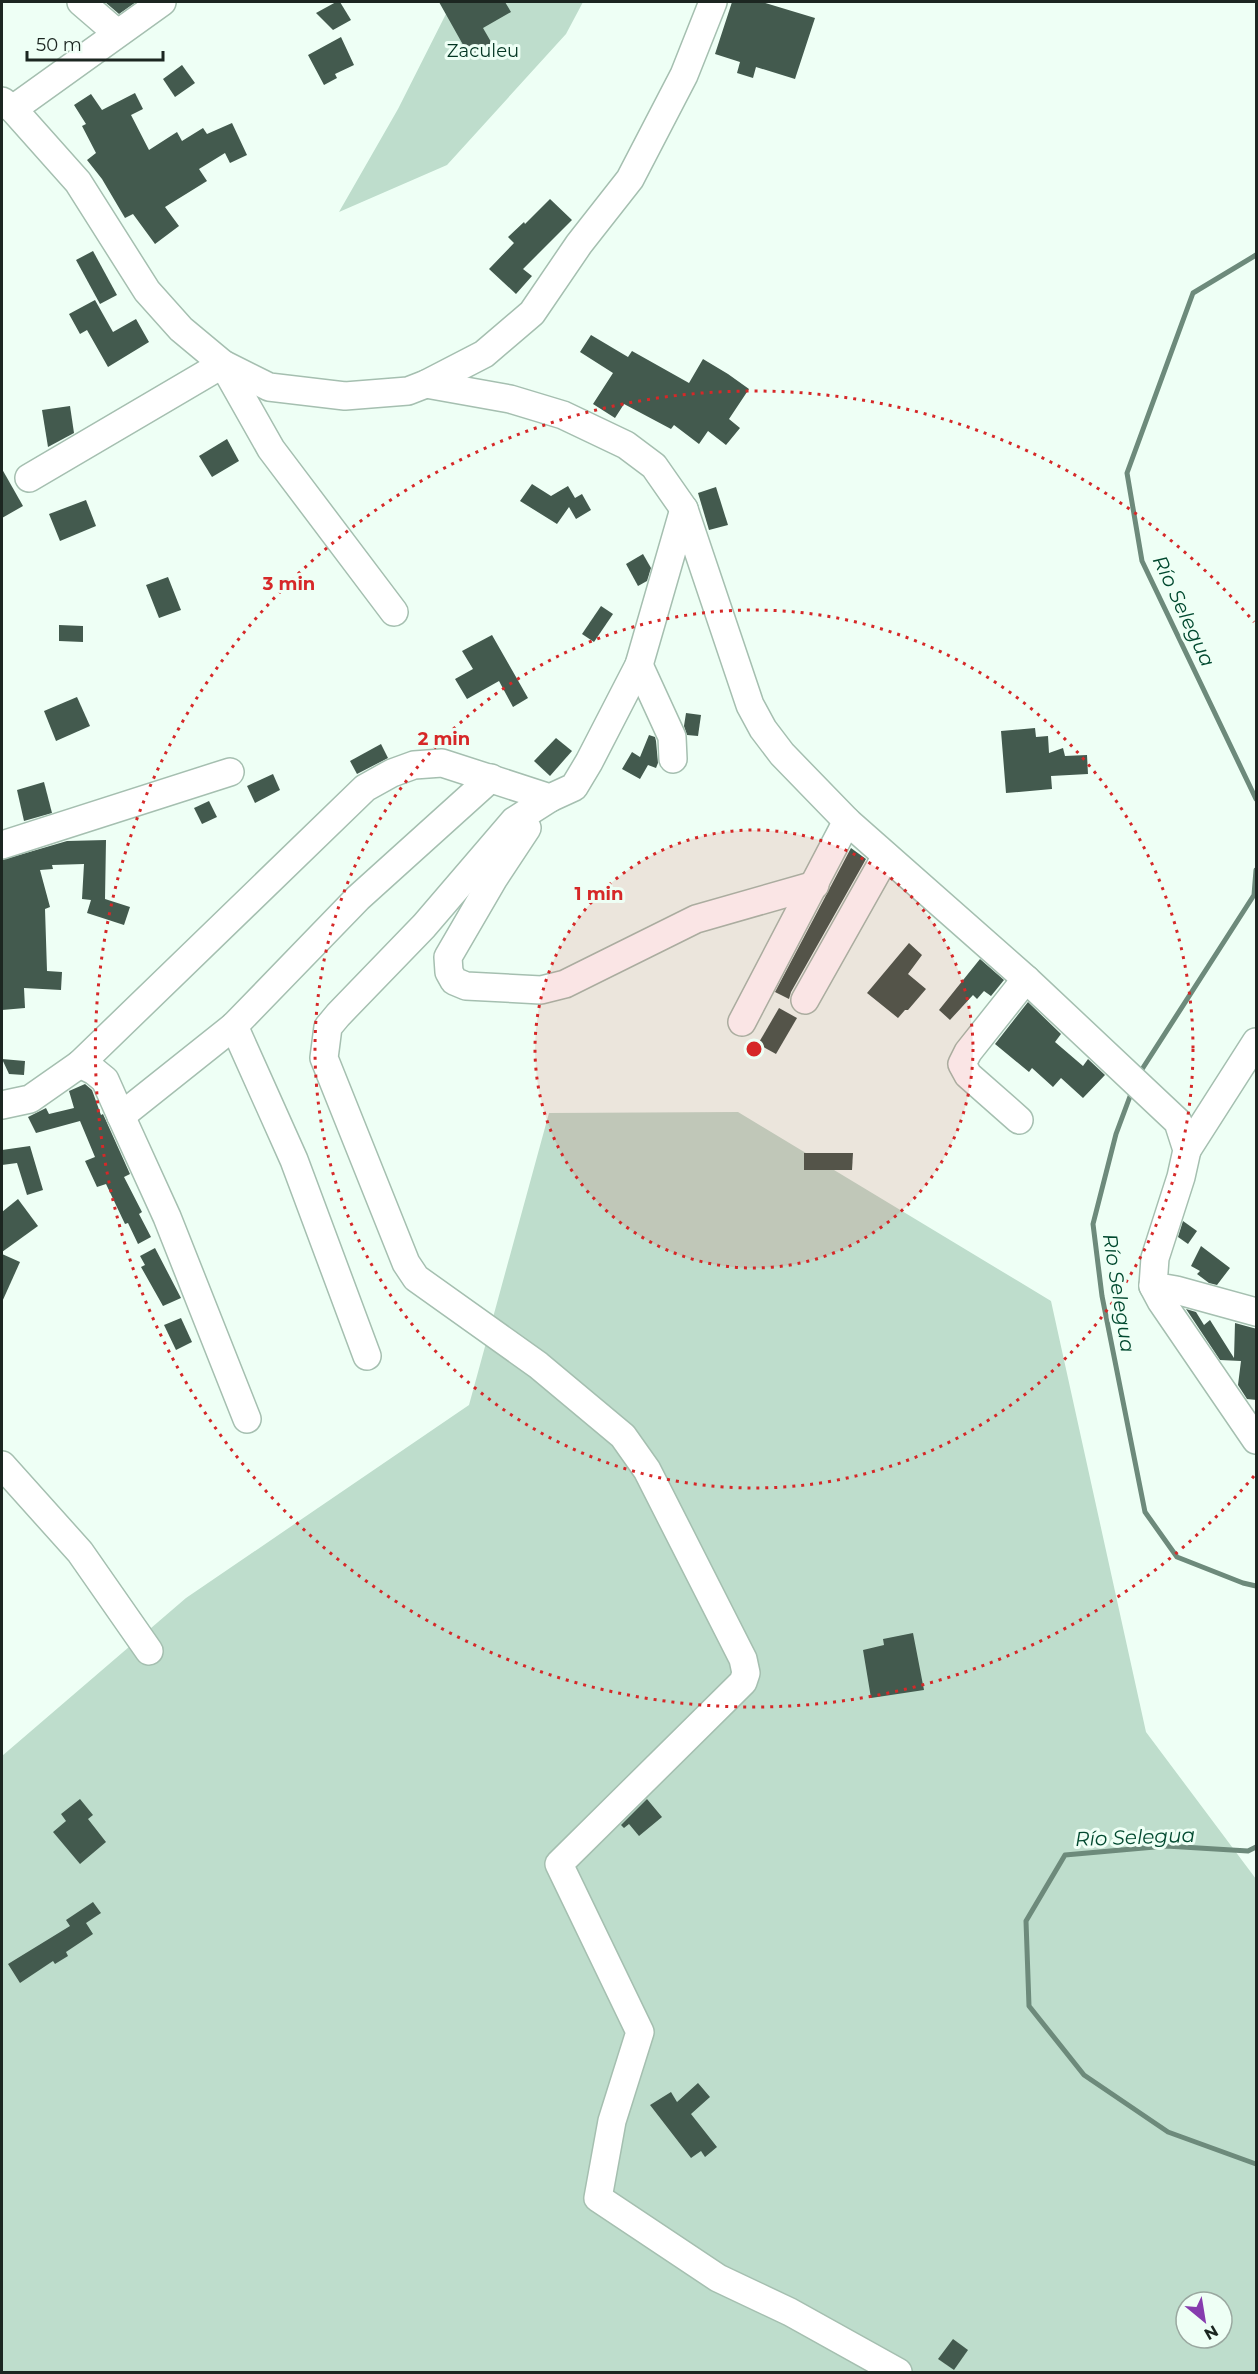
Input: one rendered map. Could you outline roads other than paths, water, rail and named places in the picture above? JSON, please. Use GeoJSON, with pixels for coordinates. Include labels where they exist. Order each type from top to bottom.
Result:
{"type":"FeatureCollection","features":[{"type":"Feature","properties":{"kind":"street"},"geometry":{"type":"LineString","coordinates":[[81,2],[117,33]]}},
{"type":"Feature","properties":{"kind":"street"},"geometry":{"type":"LineString","coordinates":[[160,2],[7,105],[78,182],[147,291],[181,329],[223,364],[269,387],[345,396],[408,391],[426,384],[484,354],[532,313],[579,244],[630,178],[684,75],[713,2]]}},
{"type":"Feature","properties":{"kind":"street"},"geometry":{"type":"LineString","coordinates":[[29,478],[223,364]]}},
{"type":"Feature","properties":{"kind":"street"},"geometry":{"type":"LineString","coordinates":[[223,364],[271,449],[394,612]]}},
{"type":"Feature","properties":{"kind":"street"},"geometry":{"type":"LineString","coordinates":[[426,384],[510,399],[563,415],[598,430],[654,466],[684,509],[750,705],[763,729],[782,754],[847,821],[1026,979],[1178,1122],[1187,1150]]}},
{"type":"Feature","properties":{"kind":"street"},"geometry":{"type":"LineString","coordinates":[[684,509],[639,665],[590,762],[574,787],[544,802],[514,822],[424,926],[328,1028],[324,1058],[406,1263],[416,1278],[538,1365],[623,1436],[647,1470],[742,1659],[746,1672],[743,1682],[559,1864],[640,2032],[612,2121],[598,2198],[718,2278],[790,2313],[898,2373]]}},
{"type":"Feature","properties":{"kind":"street"},"geometry":{"type":"LineString","coordinates":[[639,665],[672,737],[673,759]]}},
{"type":"Feature","properties":{"kind":"street"},"geometry":{"type":"LineString","coordinates":[[2,1105],[30,1099],[80,1064],[365,788],[392,773],[414,765],[442,763],[491,778],[544,802]]}},
{"type":"Feature","properties":{"kind":"street"},"geometry":{"type":"LineString","coordinates":[[2,845],[231,772]]}},
{"type":"Feature","properties":{"kind":"street"},"geometry":{"type":"LineString","coordinates":[[121,1116],[234,1026],[358,898],[491,778]]}},
{"type":"Feature","properties":{"kind":"street"},"geometry":{"type":"LineString","coordinates":[[544,802],[494,878],[448,957],[449,972],[454,981],[466,986],[542,990],[565,984],[696,919],[815,885]]}},
{"type":"Feature","properties":{"kind":"street"},"geometry":{"type":"LineString","coordinates":[[742,1022],[847,821]]}},
{"type":"Feature","properties":{"kind":"street"},"geometry":{"type":"LineString","coordinates":[[805,1000],[886,856]]}},
{"type":"Feature","properties":{"kind":"street"},"geometry":{"type":"LineString","coordinates":[[1019,1120],[968,1075],[962,1064],[968,1052],[1026,979]]}},
{"type":"Feature","properties":{"kind":"street"},"geometry":{"type":"LineString","coordinates":[[234,1026],[294,1160],[368,1356]]}},
{"type":"Feature","properties":{"kind":"street"},"geometry":{"type":"LineString","coordinates":[[1257,1042],[1187,1150],[1181,1177],[1155,1258],[1153,1286],[1257,1440]]}},
{"type":"Feature","properties":{"kind":"street"},"geometry":{"type":"LineString","coordinates":[[80,1064],[105,1080],[166,1217],[247,1419]]}},
{"type":"Feature","properties":{"kind":"street"},"geometry":{"type":"LineString","coordinates":[[1153,1286],[1257,1312]]}},
{"type":"Feature","properties":{"kind":"street"},"geometry":{"type":"LineString","coordinates":[[2,1465],[80,1552],[149,1652]]}},
{"type":"Feature","properties":{"kind":"waterway","name":"Río Selegua"},"geometry":{"type":"LineString","coordinates":[[1256,255],[1193,293],[1127,473],[1142,561],[1256,799]]}},
{"type":"Feature","properties":{"kind":"waterway","name":"Río Selegua"},"geometry":{"type":"LineString","coordinates":[[1139,1074],[1254,895],[1256,870]]}},
{"type":"Feature","properties":{"kind":"waterway","name":"Río Selegua"},"geometry":{"type":"LineString","coordinates":[[1132,1091],[1116,1134],[1093,1224],[1102,1296],[1145,1512],[1177,1557],[1256,1586]]}},
{"type":"Feature","properties":{"kind":"waterway","name":"Río Selegua"},"geometry":{"type":"LineString","coordinates":[[1256,1847],[1248,1851],[1166,1846],[1065,1855],[1026,1921],[1029,2006],[1084,2075],[1168,2132],[1256,2164]]}},
{"type":"Feature","properties":{"kind":"park label","name":"Zaculeu"},"geometry":{"type":"Point","coordinates":[483,51]}}]}
